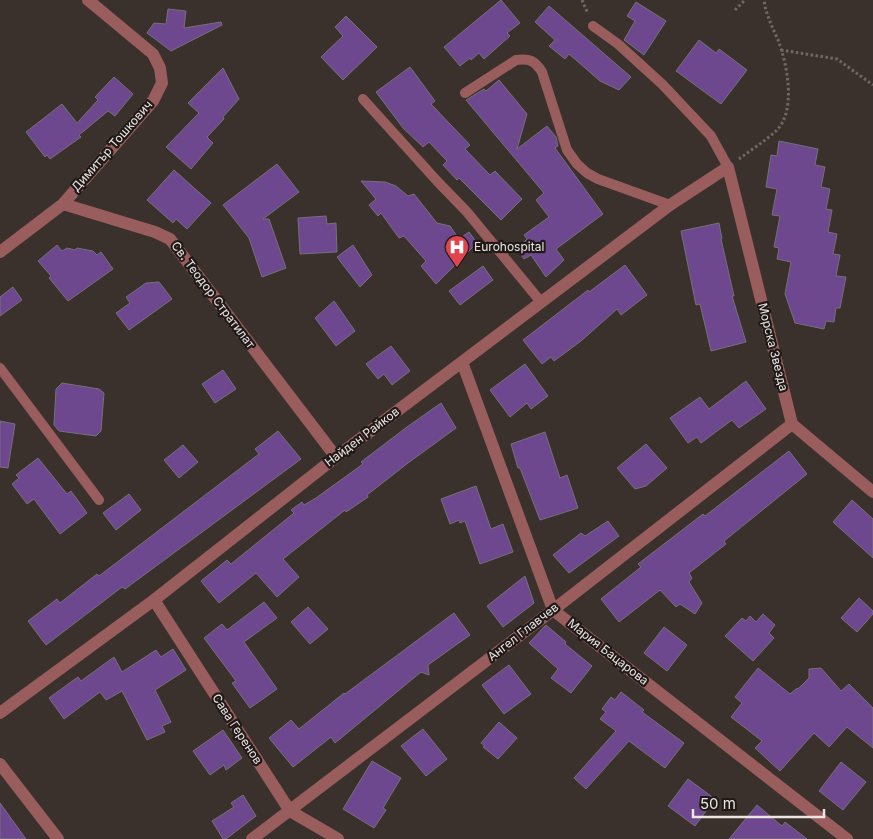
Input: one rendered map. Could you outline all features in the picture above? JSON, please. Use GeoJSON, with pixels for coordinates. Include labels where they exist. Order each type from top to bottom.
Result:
{"type":"FeatureCollection","features":[{"type":"Feature","properties":{"kind":"street","name":"Димитър Тошкович"},"geometry":{"type":"LineString","coordinates":[[63,204],[153,101],[162,82],[160,68],[153,54],[88,0]]}},
{"type":"Feature","properties":{"kind":"street","name":"Найден Райков"},"geometry":{"type":"LineString","coordinates":[[0,713],[154,600],[336,457],[670,205],[728,167]]}},
{"type":"Feature","properties":{"kind":"street","name":"Морска Звезда"},"geometry":{"type":"LineString","coordinates":[[728,167],[792,424]]}},
{"type":"Feature","properties":{"kind":"street"},"geometry":{"type":"LineString","coordinates":[[0,252],[63,204]]}},
{"type":"Feature","properties":{"kind":"street","name":"Св. Теодор Стратилат"},"geometry":{"type":"LineString","coordinates":[[63,204],[155,232],[170,239],[336,457]]}},
{"type":"Feature","properties":{"kind":"street"},"geometry":{"type":"LineString","coordinates":[[462,362],[553,610]]}},
{"type":"Feature","properties":{"kind":"street"},"geometry":{"type":"LineString","coordinates":[[792,424],[873,492]]}},
{"type":"Feature","properties":{"kind":"street","name":"Ангел Главчев"},"geometry":{"type":"LineString","coordinates":[[252,839],[553,610],[792,424]]}},
{"type":"Feature","properties":{"kind":"street","name":"Сава Геренов"},"geometry":{"type":"LineString","coordinates":[[154,600],[290,811],[338,839]]}},
{"type":"Feature","properties":{"kind":"street","name":"Мария Бацарова"},"geometry":{"type":"LineString","coordinates":[[553,610],[847,839]]}},
{"type":"Feature","properties":{"kind":"street"},"geometry":{"type":"LineString","coordinates":[[0,764],[58,839]]}},
{"type":"Feature","properties":{"kind":"lane"},"geometry":{"type":"LineString","coordinates":[[593,26],[618,44],[662,84],[711,136],[728,167]]}},
{"type":"Feature","properties":{"kind":"lane"},"geometry":{"type":"LineString","coordinates":[[465,93],[516,60],[526,58],[536,62],[542,72],[567,150],[577,164],[587,174],[598,179],[670,205]]}},
{"type":"Feature","properties":{"kind":"lane"},"geometry":{"type":"LineString","coordinates":[[363,99],[437,182],[467,212],[541,302]]}},
{"type":"Feature","properties":{"kind":"lane"},"geometry":{"type":"LineString","coordinates":[[0,368],[99,500]]}},
{"type":"Feature","properties":{"kind":"path"},"geometry":{"type":"LineString","coordinates":[[728,167],[777,130],[785,116],[788,95],[786,65],[765,12],[764,0]]}},
{"type":"Feature","properties":{"kind":"path"},"geometry":{"type":"LineString","coordinates":[[735,10],[743,1]]}},
{"type":"Feature","properties":{"kind":"path"},"geometry":{"type":"LineString","coordinates":[[781,50],[837,59],[873,85]]}},
{"type":"Feature","properties":{"kind":"building"},"geometry":{"type":"Polygon","coordinates":[[[501,0],[520,23],[507,33],[510,36],[484,59],[479,53],[460,66],[444,47],[501,0]]]}},
{"type":"Feature","properties":{"kind":"building"},"geometry":{"type":"Polygon","coordinates":[[[636,2],[666,21],[644,55],[624,40],[635,21],[627,16],[636,2]]]}},
{"type":"Feature","properties":{"kind":"building"},"geometry":{"type":"Polygon","coordinates":[[[549,6],[631,77],[619,90],[600,81],[569,54],[565,59],[549,46],[555,40],[535,22],[549,6]]]}},
{"type":"Feature","properties":{"kind":"building"},"geometry":{"type":"Polygon","coordinates":[[[168,9],[186,11],[184,28],[221,22],[222,25],[171,51],[147,33],[154,23],[166,24],[168,9]]]}},
{"type":"Feature","properties":{"kind":"building"},"geometry":{"type":"Polygon","coordinates":[[[346,16],[377,47],[343,80],[321,57],[343,36],[335,27],[346,16]]]}},
{"type":"Feature","properties":{"kind":"building"},"geometry":{"type":"Polygon","coordinates":[[[699,40],[716,53],[719,49],[747,70],[721,104],[676,71],[699,40]]]}},
{"type":"Feature","properties":{"kind":"building"},"geometry":{"type":"Polygon","coordinates":[[[410,67],[435,101],[431,104],[470,145],[465,149],[490,175],[495,171],[522,199],[501,220],[459,178],[457,180],[443,165],[447,161],[429,142],[423,147],[403,128],[376,92],[410,67]]]}},
{"type":"Feature","properties":{"kind":"building"},"geometry":{"type":"Polygon","coordinates":[[[223,68],[239,99],[207,137],[213,143],[191,169],[166,147],[199,113],[188,103],[223,68]]]}},
{"type":"Feature","properties":{"kind":"building"},"geometry":{"type":"Polygon","coordinates":[[[114,77],[133,94],[115,116],[108,111],[79,135],[81,137],[50,159],[47,155],[45,157],[26,132],[62,104],[77,123],[98,100],[95,97],[114,77]]]}},
{"type":"Feature","properties":{"kind":"building"},"geometry":{"type":"Polygon","coordinates":[[[499,80],[527,114],[517,149],[547,126],[556,137],[558,146],[555,148],[603,214],[556,249],[564,260],[546,277],[531,255],[524,259],[517,249],[527,239],[524,235],[549,217],[536,200],[544,193],[466,100],[484,89],[486,91],[499,80]]]}},
{"type":"Feature","properties":{"kind":"building"},"geometry":{"type":"Polygon","coordinates":[[[779,141],[818,149],[815,165],[825,167],[821,187],[830,189],[826,209],[832,210],[828,232],[837,234],[833,254],[840,255],[836,276],[846,277],[840,308],[836,308],[834,322],[826,321],[824,329],[795,323],[785,294],[791,262],[777,259],[779,248],[774,247],[780,216],[772,215],[777,189],[766,187],[771,155],[777,156],[779,141]]]}},
{"type":"Feature","properties":{"kind":"building"},"geometry":{"type":"Polygon","coordinates":[[[277,164],[299,192],[263,219],[269,219],[286,268],[262,277],[249,238],[223,205],[277,164]]]}},
{"type":"Feature","properties":{"kind":"building"},"geometry":{"type":"Polygon","coordinates":[[[174,170],[211,203],[187,229],[176,219],[173,223],[147,200],[174,170]]]}},
{"type":"Feature","properties":{"kind":"building"},"geometry":{"type":"Polygon","coordinates":[[[361,181],[385,182],[396,186],[408,196],[414,194],[437,223],[450,226],[459,239],[469,232],[477,243],[436,284],[421,266],[426,261],[404,236],[399,238],[381,213],[378,216],[369,205],[376,199],[361,181]]]}},
{"type":"Feature","properties":{"kind":"building"},"geometry":{"type":"Polygon","coordinates":[[[326,216],[327,224],[336,223],[337,252],[300,254],[298,218],[326,216]]]}},
{"type":"Feature","properties":{"kind":"building"},"geometry":{"type":"Polygon","coordinates":[[[719,223],[734,296],[732,296],[746,342],[711,351],[700,304],[696,305],[681,231],[719,223]]]}},
{"type":"Feature","properties":{"kind":"building"},"geometry":{"type":"Polygon","coordinates":[[[57,245],[62,251],[67,248],[75,250],[77,248],[93,251],[97,255],[101,252],[113,269],[68,301],[38,261],[57,245]]]}},
{"type":"Feature","properties":{"kind":"building"},"geometry":{"type":"Polygon","coordinates":[[[353,245],[372,275],[360,287],[337,257],[353,245]]]}},
{"type":"Feature","properties":{"kind":"building"},"geometry":{"type":"Polygon","coordinates":[[[625,265],[647,295],[621,315],[617,309],[581,341],[554,361],[551,357],[542,364],[523,340],[588,290],[589,292],[625,265]]]}},
{"type":"Feature","properties":{"kind":"building"},"geometry":{"type":"Polygon","coordinates":[[[483,266],[493,280],[460,305],[449,291],[483,266]]]}},
{"type":"Feature","properties":{"kind":"building"},"geometry":{"type":"Polygon","coordinates":[[[159,282],[172,299],[129,330],[116,313],[130,303],[126,297],[146,283],[159,282]]]}},
{"type":"Feature","properties":{"kind":"building"},"geometry":{"type":"Polygon","coordinates":[[[13,287],[22,300],[0,316],[0,297],[13,287]]]}},
{"type":"Feature","properties":{"kind":"building"},"geometry":{"type":"Polygon","coordinates":[[[334,301],[355,331],[336,346],[315,318],[334,301]]]}},
{"type":"Feature","properties":{"kind":"building"},"geometry":{"type":"Polygon","coordinates":[[[391,346],[410,371],[392,385],[384,374],[378,379],[366,364],[391,346]]]}},
{"type":"Feature","properties":{"kind":"building"},"geometry":{"type":"Polygon","coordinates":[[[525,364],[548,396],[531,409],[527,403],[510,417],[490,390],[525,364]]]}},
{"type":"Feature","properties":{"kind":"building"},"geometry":{"type":"Polygon","coordinates":[[[223,370],[236,389],[215,403],[202,384],[223,370]]]}},
{"type":"Feature","properties":{"kind":"building"},"geometry":{"type":"Polygon","coordinates":[[[746,381],[766,409],[739,428],[732,420],[701,443],[697,437],[688,443],[670,418],[700,397],[709,409],[746,381]]]}},
{"type":"Feature","properties":{"kind":"building"},"geometry":{"type":"Polygon","coordinates":[[[62,383],[99,389],[104,393],[101,431],[96,436],[59,431],[54,425],[56,389],[62,383]]]}},
{"type":"Feature","properties":{"kind":"building"},"geometry":{"type":"Polygon","coordinates":[[[441,403],[456,428],[367,495],[368,497],[346,512],[345,510],[283,559],[299,577],[277,597],[256,573],[219,603],[201,581],[227,560],[231,564],[294,513],[291,510],[302,502],[304,505],[316,498],[441,403]]]}},
{"type":"Feature","properties":{"kind":"building"},"geometry":{"type":"Polygon","coordinates":[[[0,421],[15,424],[8,468],[0,467],[0,421]]]}},
{"type":"Feature","properties":{"kind":"building"},"geometry":{"type":"Polygon","coordinates":[[[278,431],[301,459],[125,589],[122,587],[46,645],[28,621],[57,599],[60,603],[97,574],[99,576],[259,454],[255,449],[278,431]]]}},
{"type":"Feature","properties":{"kind":"building"},"geometry":{"type":"Polygon","coordinates":[[[545,432],[560,478],[567,475],[578,508],[540,520],[520,468],[518,468],[511,444],[545,432]]]}},
{"type":"Feature","properties":{"kind":"building"},"geometry":{"type":"Polygon","coordinates":[[[646,444],[667,468],[646,486],[635,489],[617,468],[646,444]]]}},
{"type":"Feature","properties":{"kind":"building"},"geometry":{"type":"Polygon","coordinates":[[[183,445],[198,462],[179,478],[164,460],[183,445]]]}},
{"type":"Feature","properties":{"kind":"building"},"geometry":{"type":"Polygon","coordinates":[[[789,451],[807,474],[724,541],[726,544],[689,573],[692,578],[689,582],[702,603],[695,614],[680,604],[676,607],[660,590],[619,622],[601,599],[641,567],[638,564],[703,514],[705,516],[789,451]]]}},
{"type":"Feature","properties":{"kind":"building"},"geometry":{"type":"Polygon","coordinates":[[[38,458],[67,494],[71,491],[87,513],[60,534],[34,499],[27,504],[12,484],[19,478],[16,475],[38,458]]]}},
{"type":"Feature","properties":{"kind":"building"},"geometry":{"type":"Polygon","coordinates":[[[476,486],[491,529],[503,524],[513,552],[480,564],[465,521],[460,523],[459,520],[450,524],[441,499],[476,486]]]}},
{"type":"Feature","properties":{"kind":"building"},"geometry":{"type":"Polygon","coordinates":[[[129,494],[141,510],[116,530],[103,513],[129,494]]]}},
{"type":"Feature","properties":{"kind":"building"},"geometry":{"type":"Polygon","coordinates":[[[852,500],[873,519],[873,558],[833,522],[852,500]]]}},
{"type":"Feature","properties":{"kind":"building"},"geometry":{"type":"Polygon","coordinates":[[[608,521],[619,536],[569,573],[553,555],[581,533],[585,536],[608,521]]]}},
{"type":"Feature","properties":{"kind":"building"},"geometry":{"type":"Polygon","coordinates":[[[525,576],[534,603],[503,627],[487,606],[525,576]]]}},
{"type":"Feature","properties":{"kind":"building"},"geometry":{"type":"Polygon","coordinates":[[[859,598],[873,611],[873,614],[857,632],[841,618],[859,598]]]}},
{"type":"Feature","properties":{"kind":"building"},"geometry":{"type":"Polygon","coordinates":[[[264,602],[277,618],[244,642],[277,689],[250,708],[232,683],[236,681],[204,638],[222,624],[227,630],[264,602]]]}},
{"type":"Feature","properties":{"kind":"building"},"geometry":{"type":"Polygon","coordinates":[[[308,607],[328,629],[310,644],[291,622],[308,607]]]}},
{"type":"Feature","properties":{"kind":"building"},"geometry":{"type":"Polygon","coordinates":[[[454,613],[470,635],[428,665],[429,675],[421,672],[335,743],[331,737],[293,767],[269,738],[291,720],[299,729],[344,693],[454,613]]]}},
{"type":"Feature","properties":{"kind":"building"},"geometry":{"type":"Polygon","coordinates":[[[763,614],[775,625],[769,633],[774,638],[753,661],[725,636],[742,618],[746,621],[750,616],[756,622],[763,614]]]}},
{"type":"Feature","properties":{"kind":"building"},"geometry":{"type":"Polygon","coordinates":[[[546,625],[566,642],[565,644],[592,666],[571,693],[551,678],[558,669],[529,643],[546,625]]]}},
{"type":"Feature","properties":{"kind":"building"},"geometry":{"type":"Polygon","coordinates":[[[664,627],[687,645],[667,671],[644,653],[664,627]]]}},
{"type":"Feature","properties":{"kind":"building"},"geometry":{"type":"Polygon","coordinates":[[[173,649],[186,670],[155,690],[171,722],[162,726],[165,732],[147,740],[122,691],[106,700],[100,692],[64,719],[49,698],[78,677],[81,681],[114,657],[122,672],[156,650],[161,657],[173,649]]]}},
{"type":"Feature","properties":{"kind":"building"},"geometry":{"type":"Polygon","coordinates":[[[509,665],[531,694],[504,714],[482,685],[509,665]]]}},
{"type":"Feature","properties":{"kind":"building"},"geometry":{"type":"Polygon","coordinates":[[[758,668],[790,694],[809,678],[809,669],[821,668],[841,691],[849,684],[873,708],[873,748],[847,727],[829,747],[814,733],[780,771],[755,748],[762,741],[731,717],[742,703],[735,697],[758,668]]]}},
{"type":"Feature","properties":{"kind":"building"},"geometry":{"type":"Polygon","coordinates":[[[621,692],[644,710],[642,712],[684,743],[665,768],[629,741],[586,789],[574,778],[616,731],[600,719],[606,712],[602,709],[611,697],[615,700],[621,692]]]}},
{"type":"Feature","properties":{"kind":"building"},"geometry":{"type":"Polygon","coordinates":[[[499,722],[517,738],[498,759],[483,747],[485,746],[481,743],[499,722]]]}},
{"type":"Feature","properties":{"kind":"building"},"geometry":{"type":"Polygon","coordinates":[[[423,729],[447,759],[426,776],[401,746],[423,729]]]}},
{"type":"Feature","properties":{"kind":"building"},"geometry":{"type":"Polygon","coordinates":[[[223,730],[242,758],[226,770],[224,765],[210,775],[193,751],[223,730]]]}},
{"type":"Feature","properties":{"kind":"building"},"geometry":{"type":"Polygon","coordinates":[[[372,761],[401,778],[383,808],[386,810],[374,828],[343,809],[372,761]]]}},
{"type":"Feature","properties":{"kind":"building"},"geometry":{"type":"Polygon","coordinates":[[[841,762],[866,782],[843,810],[819,791],[841,762]]]}},
{"type":"Feature","properties":{"kind":"building"},"geometry":{"type":"Polygon","coordinates":[[[688,779],[715,799],[695,826],[668,806],[688,779]]]}},
{"type":"Feature","properties":{"kind":"building"},"geometry":{"type":"Polygon","coordinates":[[[243,795],[256,816],[226,839],[223,839],[212,821],[234,807],[231,803],[243,795]]]}},
{"type":"Feature","properties":{"kind":"building"},"geometry":{"type":"Polygon","coordinates":[[[0,803],[26,839],[0,839],[0,803]]]}},
{"type":"Feature","properties":{"kind":"building"},"geometry":{"type":"Polygon","coordinates":[[[757,805],[782,826],[785,822],[807,839],[729,839],[757,805]]]}},
{"type":"Feature","properties":{"kind":"place","name":"Eurohospital"},"geometry":{"type":"Point","coordinates":[457,268]}}]}
